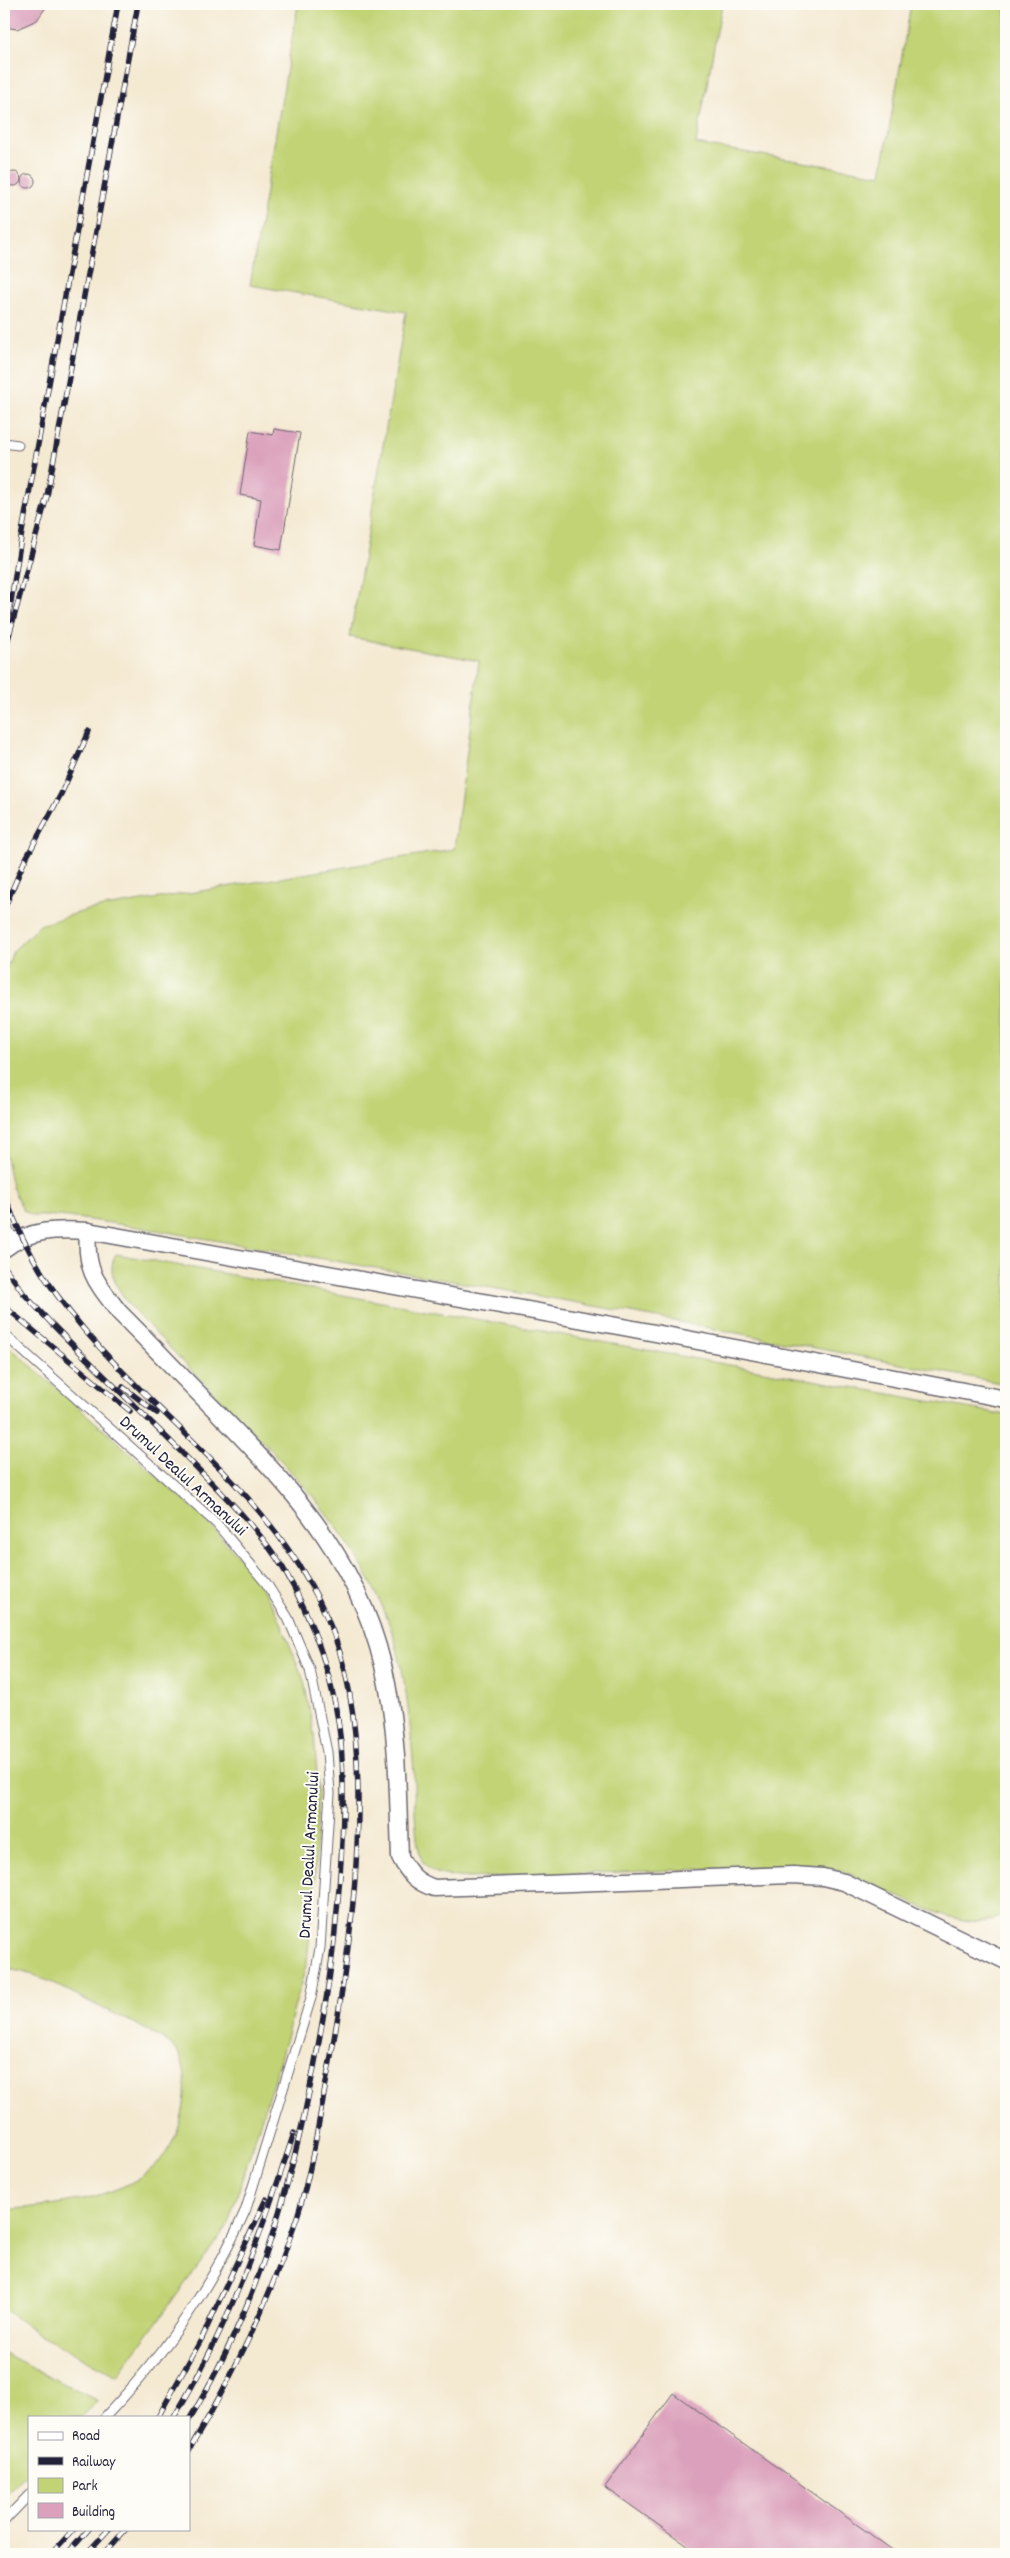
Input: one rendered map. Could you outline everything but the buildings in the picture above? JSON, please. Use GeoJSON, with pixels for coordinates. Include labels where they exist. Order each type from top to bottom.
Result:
{"type":"FeatureCollection","features":[{"type":"Feature","properties":{"kind":"street"},"geometry":{"type":"LineString","coordinates":[[9,1245],[31,1233],[45,1230],[88,1231],[622,1326],[1006,1399]]}},
{"type":"Feature","properties":{"kind":"street"},"geometry":{"type":"LineString","coordinates":[[88,1231],[89,1266],[104,1293],[119,1312],[277,1473],[316,1522],[347,1568],[370,1626],[387,1682],[395,1735],[400,1857],[409,1874],[421,1884],[434,1888],[793,1875],[823,1877],[844,1882],[1006,1961]]}},
{"type":"Feature","properties":{"kind":"lane"},"geometry":{"type":"LineString","coordinates":[[4,443],[18,445]]}},
{"type":"Feature","properties":{"kind":"lane"},"geometry":{"type":"LineString","coordinates":[[4,1223],[9,1245]]}},
{"type":"Feature","properties":{"kind":"lane","name":"Drumul Dealul Armanului"},"geometry":{"type":"LineString","coordinates":[[4,1334],[182,1490],[217,1524],[247,1558],[266,1583],[288,1618],[310,1670],[327,1752],[330,1793],[320,1948],[311,1998],[246,2209],[232,2242],[203,2294],[150,2365],[105,2416]]}},
{"type":"Feature","properties":{"kind":"lane"},"geometry":{"type":"LineString","coordinates":[[4,2521],[28,2496]]}},
{"type":"Feature","properties":{"kind":"green space"},"geometry":{"type":"Polygon","coordinates":[[[298,4],[722,4],[696,144],[881,175],[911,4],[1006,4],[1006,1384],[573,1302],[138,1227],[62,1216],[33,1216],[23,1210],[12,1187],[4,1148],[4,975],[13,951],[40,925],[87,910],[454,849],[479,661],[350,637],[406,312],[250,285],[298,4]]]}},
{"type":"Feature","properties":{"kind":"green space"},"geometry":{"type":"Polygon","coordinates":[[[116,1254],[1006,1415],[1006,1912],[992,1920],[975,1921],[954,1918],[910,1902],[851,1875],[809,1865],[468,1878],[443,1875],[432,1871],[423,1862],[418,1842],[412,1745],[405,1685],[395,1641],[380,1602],[361,1565],[339,1530],[313,1497],[286,1466],[130,1306],[118,1288],[113,1275],[113,1261],[116,1254]]]}},
{"type":"Feature","properties":{"kind":"green space"},"geometry":{"type":"Polygon","coordinates":[[[4,1342],[203,1517],[253,1573],[278,1615],[304,1681],[314,1733],[318,1788],[315,1881],[307,1962],[279,2063],[227,2227],[117,2376],[40,2335],[4,2309],[4,2210],[89,2198],[136,2180],[157,2164],[177,2133],[181,2121],[185,2085],[184,2069],[179,2054],[165,2041],[142,2027],[53,1983],[30,1974],[4,1969],[4,1342]]]}},
{"type":"Feature","properties":{"kind":"green space"},"geometry":{"type":"Polygon","coordinates":[[[4,2353],[98,2401],[83,2416],[28,2416],[28,2472],[4,2497],[4,2353]]]}},
{"type":"Feature","properties":{"kind":"railway"},"geometry":{"type":"LineString","coordinates":[[9,614],[21,538],[118,4]]}},
{"type":"Feature","properties":{"kind":"railway"},"geometry":{"type":"LineString","coordinates":[[4,654],[47,496],[138,4]]}},
{"type":"Feature","properties":{"kind":"railway"},"geometry":{"type":"LineString","coordinates":[[4,909],[24,862],[61,794],[89,732]]}},
{"type":"Feature","properties":{"kind":"railway"},"geometry":{"type":"LineString","coordinates":[[4,1194],[32,1256],[71,1313],[100,1348],[230,1478],[260,1512],[288,1549],[309,1582],[334,1634],[349,1690],[355,1737],[358,1786],[354,1887],[342,1988],[317,2132],[303,2198],[264,2306],[221,2394],[190,2448]]}},
{"type":"Feature","properties":{"kind":"railway"},"geometry":{"type":"LineString","coordinates":[[4,1266],[24,1294],[50,1322],[222,1493],[265,1542],[294,1588],[313,1630],[328,1675],[338,1720],[342,1765],[342,1854],[327,1995],[304,2116],[284,2196],[259,2273],[228,2347],[210,2384],[190,2418]]}},
{"type":"Feature","properties":{"kind":"railway"},"geometry":{"type":"LineString","coordinates":[[4,1306],[130,1411]]}},
{"type":"Feature","properties":{"kind":"railway"},"geometry":{"type":"LineString","coordinates":[[123,1387],[157,1413]]}},
{"type":"Feature","properties":{"kind":"railway"},"geometry":{"type":"LineString","coordinates":[[175,2416],[194,2383],[228,2314],[256,2243],[294,2133]]}},
{"type":"Feature","properties":{"kind":"railway"},"geometry":{"type":"LineString","coordinates":[[159,2416],[202,2338],[266,2199]]}},
{"type":"Feature","properties":{"kind":"railway"},"geometry":{"type":"LineString","coordinates":[[51,2554],[73,2530]]}},
{"type":"Feature","properties":{"kind":"railway"},"geometry":{"type":"LineString","coordinates":[[67,2554],[88,2530]]}},
{"type":"Feature","properties":{"kind":"railway"},"geometry":{"type":"LineString","coordinates":[[86,2554],[108,2530]]}},
{"type":"Feature","properties":{"kind":"railway"},"geometry":{"type":"LineString","coordinates":[[104,2554],[125,2530]]}}]}
